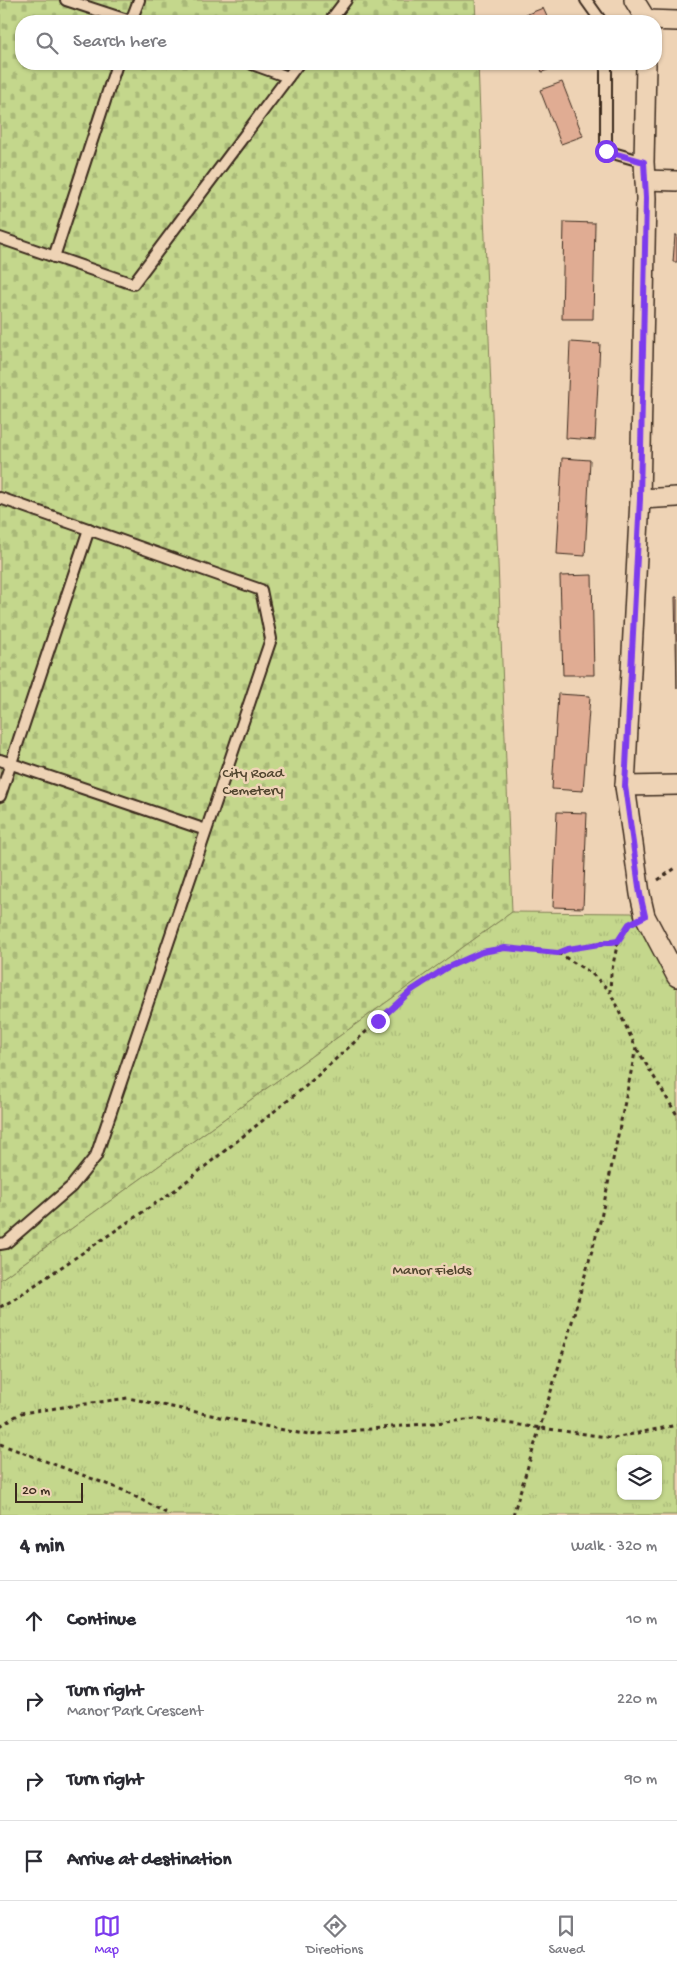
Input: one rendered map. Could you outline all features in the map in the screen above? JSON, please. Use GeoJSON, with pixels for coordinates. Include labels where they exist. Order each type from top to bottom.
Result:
{"type":"FeatureCollection","features":[{"type":"Feature","properties":{"kind":"street"},"geometry":{"type":"LineString","coordinates":[[634,0],[643,15]]}},
{"type":"Feature","properties":{"kind":"street"},"geometry":{"type":"LineString","coordinates":[[662,21],[677,21]]}},
{"type":"Feature","properties":{"kind":"street"},"geometry":{"type":"LineString","coordinates":[[646,70],[644,171],[646,198],[640,499],[625,786],[640,894],[645,916],[677,977]]}},
{"type":"Feature","properties":{"kind":"street"},"geometry":{"type":"LineString","coordinates":[[644,171],[677,181]]}},
{"type":"Feature","properties":{"kind":"street"},"geometry":{"type":"LineString","coordinates":[[640,499],[677,497]]}},
{"type":"Feature","properties":{"kind":"street"},"geometry":{"type":"LineString","coordinates":[[625,786],[677,785]]}},
{"type":"Feature","properties":{"kind":"lane"},"geometry":{"type":"LineString","coordinates":[[66,0],[112,15]]}},
{"type":"Feature","properties":{"kind":"lane"},"geometry":{"type":"LineString","coordinates":[[132,15],[138,0]]}},
{"type":"Feature","properties":{"kind":"lane"},"geometry":{"type":"LineString","coordinates":[[335,15],[346,0]]}},
{"type":"Feature","properties":{"kind":"lane"},"geometry":{"type":"LineString","coordinates":[[586,0],[596,15]]}},
{"type":"Feature","properties":{"kind":"lane"},"geometry":{"type":"LineString","coordinates":[[54,257],[115,70]]}},
{"type":"Feature","properties":{"kind":"lane"},"geometry":{"type":"LineString","coordinates":[[270,70],[288,76]]}},
{"type":"Feature","properties":{"kind":"lane"},"geometry":{"type":"LineString","coordinates":[[0,238],[133,284],[293,70]]}},
{"type":"Feature","properties":{"kind":"lane"},"geometry":{"type":"LineString","coordinates":[[606,70],[606,151],[644,171]]}},
{"type":"Feature","properties":{"kind":"lane"},"geometry":{"type":"LineString","coordinates":[[0,498],[260,590],[271,639],[96,1156],[71,1187],[6,1243],[0,1244]]}},
{"type":"Feature","properties":{"kind":"lane"},"geometry":{"type":"LineString","coordinates":[[0,796],[89,529]]}},
{"type":"Feature","properties":{"kind":"lane"},"geometry":{"type":"LineString","coordinates":[[0,760],[206,830]]}},
{"type":"Feature","properties":{"kind":"path"},"geometry":{"type":"LineString","coordinates":[[610,992],[611,974],[618,941],[629,924],[645,916]]}},
{"type":"Feature","properties":{"kind":"path"},"geometry":{"type":"LineString","coordinates":[[558,953],[568,949],[618,941]]}},
{"type":"Feature","properties":{"kind":"path"},"geometry":{"type":"LineString","coordinates":[[0,1307],[178,1188],[306,1086],[412,990],[446,968],[482,952],[505,948],[558,953],[591,973],[610,992],[636,1048],[677,1115]]}},
{"type":"Feature","properties":{"kind":"path"},"geometry":{"type":"LineString","coordinates":[[514,1515],[568,1336],[601,1218],[636,1048]]}},
{"type":"Feature","properties":{"kind":"path"},"geometry":{"type":"LineString","coordinates":[[0,1426],[21,1413],[128,1398],[308,1435],[476,1419],[614,1438],[677,1425]]}},
{"type":"Feature","properties":{"kind":"path"},"geometry":{"type":"LineString","coordinates":[[0,1444],[125,1491],[170,1515]]}},
{"type":"Feature","properties":{"kind":"green space","name":"City Road Cemetery"},"geometry":{"type":"Polygon","coordinates":[[[0,0],[475,0],[476,15],[15,15],[15,70],[478,70],[512,912],[0,1280],[0,0]]]}},
{"type":"Feature","properties":{"kind":"green space","name":"Manor Fields"},"geometry":{"type":"Polygon","coordinates":[[[512,912],[632,913],[677,981],[677,1515],[0,1515],[0,1280],[512,912]]]}},
{"type":"Feature","properties":{"kind":"building"},"geometry":{"type":"Polygon","coordinates":[[[543,8],[546,15],[525,15],[543,8]]]}},
{"type":"Feature","properties":{"kind":"building"},"geometry":{"type":"Polygon","coordinates":[[[562,82],[583,136],[561,144],[540,90],[562,82]]]}},
{"type":"Feature","properties":{"kind":"building"},"geometry":{"type":"Polygon","coordinates":[[[564,222],[595,223],[593,319],[562,319],[564,222]]]}},
{"type":"Feature","properties":{"kind":"building"},"geometry":{"type":"Polygon","coordinates":[[[675,235],[677,235],[677,262],[673,262],[675,235]]]}},
{"type":"Feature","properties":{"kind":"building"},"geometry":{"type":"Polygon","coordinates":[[[570,342],[600,344],[595,440],[566,438],[570,342]]]}},
{"type":"Feature","properties":{"kind":"building"},"geometry":{"type":"Polygon","coordinates":[[[562,458],[590,460],[585,556],[557,554],[562,458]]]}},
{"type":"Feature","properties":{"kind":"building"},"geometry":{"type":"Polygon","coordinates":[[[592,575],[594,675],[563,675],[560,576],[592,575]]]}},
{"type":"Feature","properties":{"kind":"building"},"geometry":{"type":"Polygon","coordinates":[[[675,597],[677,597],[677,688],[675,597]]]}},
{"type":"Feature","properties":{"kind":"building"},"geometry":{"type":"Polygon","coordinates":[[[558,694],[590,696],[583,791],[552,789],[558,694]]]}},
{"type":"Feature","properties":{"kind":"building"},"geometry":{"type":"Polygon","coordinates":[[[557,812],[587,813],[583,908],[553,907],[557,812]]]}},
{"type":"Feature","properties":{"kind":"route"},"geometry":{"type":"LineString","coordinates":[[378,1021],[412,990],[446,968],[482,952],[505,948],[558,953],[568,949],[618,941],[629,924],[645,916],[640,894],[625,786],[640,499],[646,198],[644,162],[606,151]]}}]}
